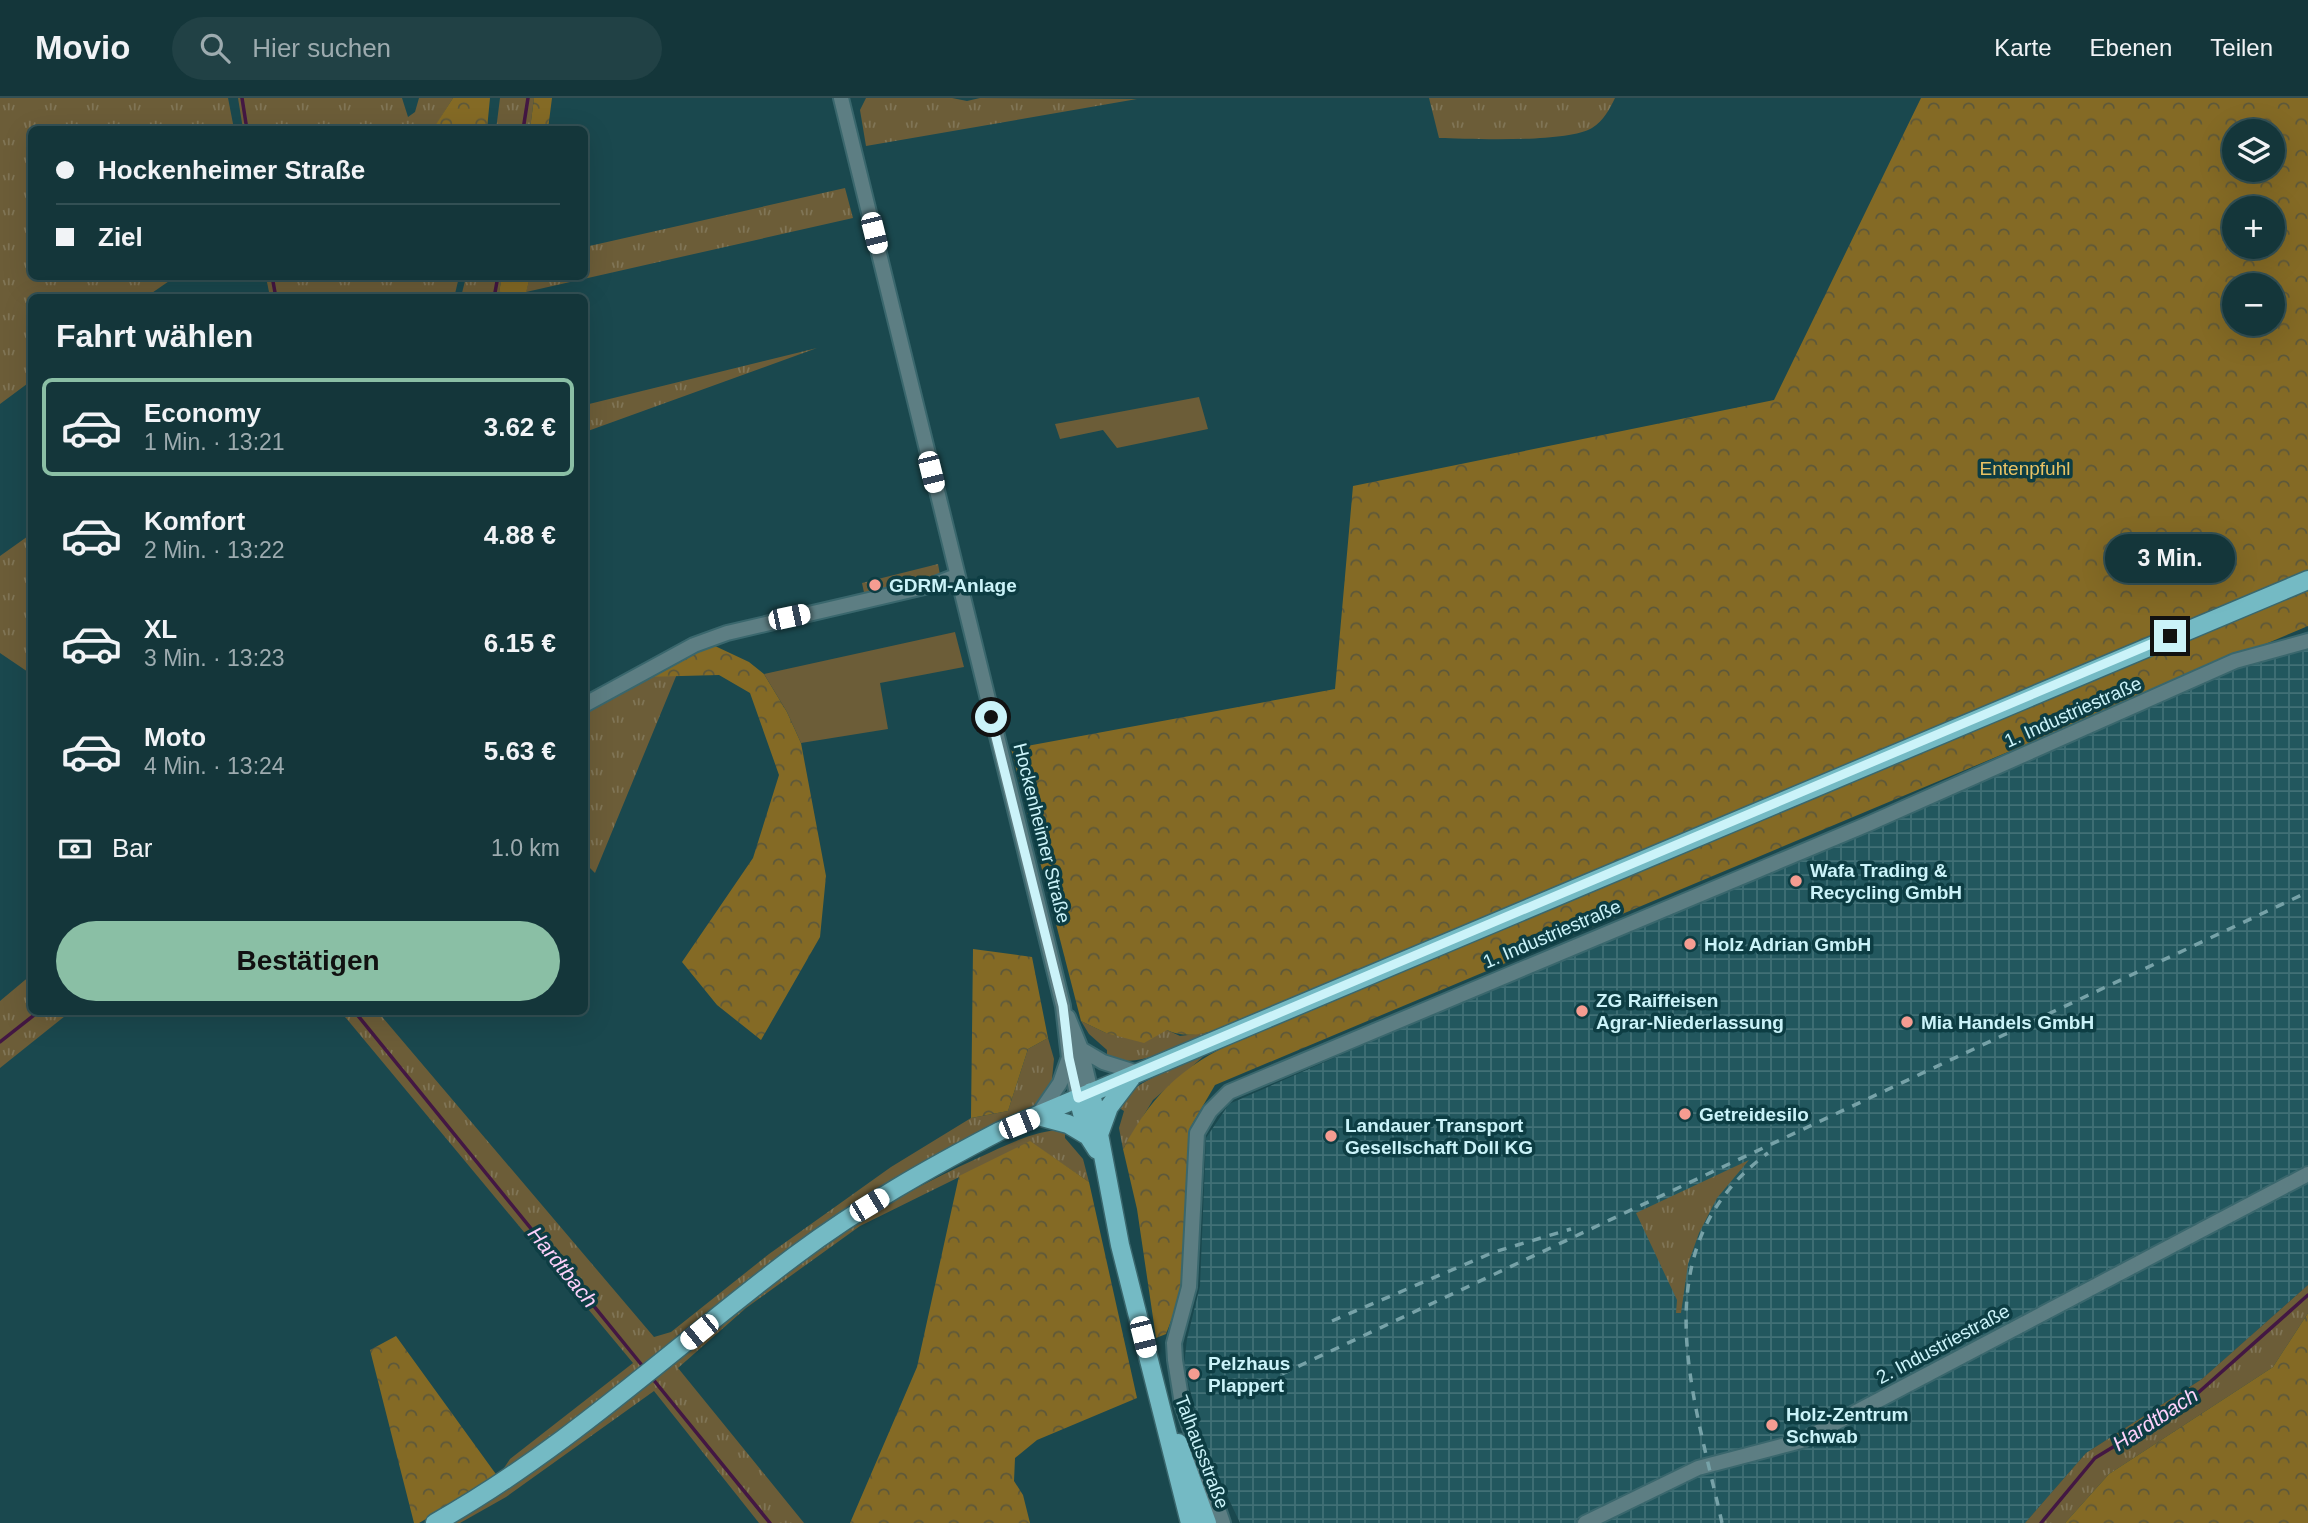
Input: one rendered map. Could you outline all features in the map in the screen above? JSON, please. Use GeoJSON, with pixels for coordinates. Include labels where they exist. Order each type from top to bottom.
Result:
{"type":"FeatureCollection","features":[{"type":"Feature","properties":{"kind":"main road"},"geometry":{"type":"LineString","coordinates":[[435,1523],[529,1463],[644,1377],[787,1262],[869,1205],[965,1149],[1135,1072],[2308,580]]}},
{"type":"Feature","properties":{"kind":"main road"},"geometry":{"type":"LineString","coordinates":[[1038,1116],[1094,1135],[1109,1107],[1135,1072]]}},
{"type":"Feature","properties":{"kind":"main road","name":"Hockenheimer Straße"},"geometry":{"type":"LineString","coordinates":[[1084,1095],[1104,1161],[1120,1245],[1157,1395]]}},
{"type":"Feature","properties":{"kind":"main road","name":"Talhausstraße"},"geometry":{"type":"LineString","coordinates":[[1157,1395],[1190,1523]]}},
{"type":"Feature","properties":{"kind":"main road","name":"Talhausstraße"},"geometry":{"type":"LineString","coordinates":[[1157,1395],[1197,1491],[1207,1523]]}},
{"type":"Feature","properties":{"kind":"street","name":"Hockenheimer Straße"},"geometry":{"type":"LineString","coordinates":[[843,100],[956,576],[1063,1006],[1069,1058],[1084,1095]]}},
{"type":"Feature","properties":{"kind":"street"},"geometry":{"type":"LineString","coordinates":[[588,703],[694,645],[727,633],[933,585],[956,576]]}},
{"type":"Feature","properties":{"kind":"street","name":"1. Industriestraße"},"geometry":{"type":"LineString","coordinates":[[1223,1523],[1182,1404],[1174,1343],[1189,1287],[1197,1133],[1210,1111],[1229,1092],[1868,824],[2147,693],[2235,661],[2308,640]]}},
{"type":"Feature","properties":{"kind":"street","name":"Hockenheimer Straße"},"geometry":{"type":"LineString","coordinates":[[1063,1006],[1081,1049],[1084,1095]]}},
{"type":"Feature","properties":{"kind":"street"},"geometry":{"type":"LineString","coordinates":[[1081,1049],[1102,1062],[1135,1072]]}},
{"type":"Feature","properties":{"kind":"street"},"geometry":{"type":"LineString","coordinates":[[1038,1116],[1060,1083],[1069,1058]]}},
{"type":"Feature","properties":{"kind":"street","name":"2. Industriestraße"},"geometry":{"type":"LineString","coordinates":[[1585,1523],[1699,1468],[1801,1441],[2308,1174]]}},
{"type":"Feature","properties":{"kind":"shaded area"},"geometry":{"type":"Polygon","coordinates":[[[2308,631],[2308,1285],[2202,1379],[2086,1453],[2025,1523],[1240,1523],[1204,1446],[1184,1365],[1187,1339],[1200,1286],[1206,1138],[1229,1104],[2308,631]]]}},
{"type":"Feature","properties":{"kind":"green space"},"geometry":{"type":"Polygon","coordinates":[[[0,98],[228,98],[233,126],[28,126],[28,280],[171,280],[150,294],[28,294],[28,383],[0,404],[0,98]]]}},
{"type":"Feature","properties":{"kind":"green space"},"geometry":{"type":"Polygon","coordinates":[[[238,98],[402,98],[408,117],[415,112],[419,98],[453,98],[436,126],[243,126],[238,98]]]}},
{"type":"Feature","properties":{"kind":"green space"},"geometry":{"type":"Polygon","coordinates":[[[453,98],[490,98],[487,126],[435,126],[453,98]]]}},
{"type":"Feature","properties":{"kind":"green space"},"geometry":{"type":"Polygon","coordinates":[[[500,98],[534,98],[530,126],[496,126],[500,98]]]}},
{"type":"Feature","properties":{"kind":"green space"},"geometry":{"type":"Polygon","coordinates":[[[534,98],[552,98],[548,126],[530,126],[534,98]]]}},
{"type":"Feature","properties":{"kind":"green space"},"geometry":{"type":"Polygon","coordinates":[[[866,98],[952,98],[967,101],[980,98],[1137,99],[866,146],[860,110],[866,98]]]}},
{"type":"Feature","properties":{"kind":"green space"},"geometry":{"type":"Polygon","coordinates":[[[1429,98],[1615,98],[1600,122],[1580,133],[1541,138],[1495,139],[1439,138],[1429,98]]]}},
{"type":"Feature","properties":{"kind":"green space","name":"Entenpfuhl"},"geometry":{"type":"Polygon","coordinates":[[[1921,98],[2308,98],[2308,626],[1215,1085],[1190,1128],[1184,1287],[1166,1334],[1156,1338],[1137,1209],[1123,1149],[1148,1109],[1176,1079],[1209,1055],[1251,1034],[1245,1019],[1196,1034],[1186,1035],[1167,1030],[1144,1043],[1106,1033],[1081,1021],[1011,749],[1335,689],[1353,486],[1774,400],[1921,98]]]}},
{"type":"Feature","properties":{"kind":"green space"},"geometry":{"type":"Polygon","coordinates":[[[845,188],[853,218],[588,278],[588,246],[845,188]]]}},
{"type":"Feature","properties":{"kind":"green space"},"geometry":{"type":"Polygon","coordinates":[[[267,280],[458,280],[455,294],[269,294],[267,280]]]}},
{"type":"Feature","properties":{"kind":"green space"},"geometry":{"type":"Polygon","coordinates":[[[465,280],[501,280],[499,294],[462,294],[465,280]]]}},
{"type":"Feature","properties":{"kind":"green space"},"geometry":{"type":"Polygon","coordinates":[[[501,280],[529,280],[526,294],[499,294],[501,280]]]}},
{"type":"Feature","properties":{"kind":"green space"},"geometry":{"type":"Polygon","coordinates":[[[529,280],[579,280],[526,292],[529,280]]]}},
{"type":"Feature","properties":{"kind":"green space"},"geometry":{"type":"Polygon","coordinates":[[[817,348],[588,431],[588,404],[817,348]]]}},
{"type":"Feature","properties":{"kind":"green space"},"geometry":{"type":"Polygon","coordinates":[[[1199,397],[1208,429],[1117,448],[1103,430],[1060,439],[1055,424],[1199,397]]]}},
{"type":"Feature","properties":{"kind":"green space"},"geometry":{"type":"Polygon","coordinates":[[[28,536],[28,672],[0,653],[0,556],[28,536]]]}},
{"type":"Feature","properties":{"kind":"green space"},"geometry":{"type":"Polygon","coordinates":[[[938,564],[941,580],[865,597],[862,583],[938,564]]]}},
{"type":"Feature","properties":{"kind":"green space"},"geometry":{"type":"Polygon","coordinates":[[[955,632],[964,667],[880,683],[888,729],[801,743],[787,712],[764,674],[955,632]]]}},
{"type":"Feature","properties":{"kind":"green space"},"geometry":{"type":"Polygon","coordinates":[[[715,646],[749,662],[764,674],[787,712],[801,743],[826,876],[820,937],[761,1040],[717,1005],[682,962],[753,858],[779,775],[750,693],[719,675],[644,677],[695,650],[715,646]]]}},
{"type":"Feature","properties":{"kind":"green space"},"geometry":{"type":"Polygon","coordinates":[[[677,674],[595,873],[588,866],[588,708],[644,677],[677,674]]]}},
{"type":"Feature","properties":{"kind":"green space"},"geometry":{"type":"Polygon","coordinates":[[[973,949],[1032,957],[1048,1038],[1028,1049],[1008,1111],[971,1118],[973,949]]]}},
{"type":"Feature","properties":{"kind":"green space"},"geometry":{"type":"Polygon","coordinates":[[[28,978],[28,1015],[66,1015],[0,1068],[0,1001],[28,978]]]}},
{"type":"Feature","properties":{"kind":"green space"},"geometry":{"type":"Polygon","coordinates":[[[343,1015],[381,1015],[654,1337],[671,1332],[769,1254],[891,1167],[971,1118],[1008,1111],[1028,1049],[1048,1038],[1054,1059],[1052,1079],[1055,1084],[1040,1103],[986,1127],[853,1204],[748,1281],[667,1350],[498,1477],[510,1459],[633,1363],[343,1015]]]}},
{"type":"Feature","properties":{"kind":"green space"},"geometry":{"type":"Polygon","coordinates":[[[1081,1021],[1106,1033],[1167,1030],[1180,1036],[1212,1032],[1161,1054],[1121,1061],[1107,1059],[1107,1050],[1089,1034],[1081,1021]]]}},
{"type":"Feature","properties":{"kind":"green space"},"geometry":{"type":"Polygon","coordinates":[[[1204,1056],[1153,1100],[1123,1149],[1119,1128],[1124,1111],[1116,1106],[1145,1082],[1204,1056]]]}},
{"type":"Feature","properties":{"kind":"green space"},"geometry":{"type":"Polygon","coordinates":[[[1065,1129],[1065,1138],[1083,1159],[1089,1182],[1030,1142],[860,1226],[746,1308],[678,1368],[804,1523],[759,1523],[654,1391],[506,1497],[460,1523],[445,1523],[820,1244],[898,1198],[999,1148],[1020,1139],[1065,1129]]]}},
{"type":"Feature","properties":{"kind":"green space"},"geometry":{"type":"Polygon","coordinates":[[[1030,1141],[1089,1182],[1137,1398],[1037,1440],[1015,1458],[1014,1481],[1023,1495],[1030,1523],[850,1523],[917,1367],[959,1176],[1030,1141]]]}},
{"type":"Feature","properties":{"kind":"green space"},"geometry":{"type":"Polygon","coordinates":[[[1749,1160],[1717,1198],[1699,1233],[1688,1264],[1681,1313],[1676,1313],[1677,1300],[1636,1213],[1749,1160]]]}},
{"type":"Feature","properties":{"kind":"green space"},"geometry":{"type":"Polygon","coordinates":[[[2308,1285],[2308,1313],[2273,1367],[2109,1474],[2065,1523],[2025,1523],[2086,1453],[2202,1379],[2308,1285]]]}},
{"type":"Feature","properties":{"kind":"green space"},"geometry":{"type":"Polygon","coordinates":[[[2308,1313],[2308,1523],[2065,1523],[2109,1474],[2273,1367],[2308,1313]]]}},
{"type":"Feature","properties":{"kind":"green space"},"geometry":{"type":"Polygon","coordinates":[[[396,1336],[498,1477],[419,1523],[414,1523],[370,1350],[396,1336]]]}},
{"type":"Feature","properties":{"kind":"waterway"},"geometry":{"type":"LineString","coordinates":[[242,98],[246,126]]}},
{"type":"Feature","properties":{"kind":"waterway"},"geometry":{"type":"LineString","coordinates":[[524,126],[528,98]]}},
{"type":"Feature","properties":{"kind":"waterway"},"geometry":{"type":"LineString","coordinates":[[273,280],[275,294]]}},
{"type":"Feature","properties":{"kind":"waterway"},"geometry":{"type":"LineString","coordinates":[[495,294],[497,280]]}},
{"type":"Feature","properties":{"kind":"waterway"},"geometry":{"type":"LineString","coordinates":[[0,1042],[34,1015]]}},
{"type":"Feature","properties":{"kind":"waterway","name":"Hardtbach"},"geometry":{"type":"LineString","coordinates":[[357,1015],[645,1369]]}},
{"type":"Feature","properties":{"kind":"waterway","name":"Hardtbach"},"geometry":{"type":"LineString","coordinates":[[2041,1523],[2095,1458],[2190,1400],[2308,1295]]}},
{"type":"Feature","properties":{"kind":"waterway","name":"Hardtbach"},"geometry":{"type":"LineString","coordinates":[[652,1378],[770,1523]]}},
{"type":"Feature","properties":{"kind":"railway"},"geometry":{"type":"LineString","coordinates":[[1282,1374],[2308,892]]}},
{"type":"Feature","properties":{"kind":"railway"},"geometry":{"type":"LineString","coordinates":[[1722,1523],[1690,1375],[1686,1326],[1689,1278],[1702,1233],[1728,1191],[1768,1153]]}},
{"type":"Feature","properties":{"kind":"railway"},"geometry":{"type":"LineString","coordinates":[[1332,1321],[1494,1252],[1571,1229]]}},
{"type":"Feature","properties":{"kind":"place","name":"GDRM-Anlage"},"geometry":{"type":"Point","coordinates":[875,585]}},
{"type":"Feature","properties":{"kind":"place","name":"Wafa Trading & Recycling GmbH"},"geometry":{"type":"Point","coordinates":[1796,881]}},
{"type":"Feature","properties":{"kind":"place","name":"Holz Adrian GmbH"},"geometry":{"type":"Point","coordinates":[1690,944]}},
{"type":"Feature","properties":{"kind":"place","name":"ZG Raiffeisen Agrar-Niederlassung"},"geometry":{"type":"Point","coordinates":[1582,1011]}},
{"type":"Feature","properties":{"kind":"place","name":"Mia Handels GmbH"},"geometry":{"type":"Point","coordinates":[1907,1022]}},
{"type":"Feature","properties":{"kind":"place","name":"Getreidesilo"},"geometry":{"type":"Point","coordinates":[1685,1114]}},
{"type":"Feature","properties":{"kind":"place","name":"Landauer Transport Gesellschaft Doll KG"},"geometry":{"type":"Point","coordinates":[1331,1136]}},
{"type":"Feature","properties":{"kind":"place","name":"Pelzhaus Plappert"},"geometry":{"type":"Point","coordinates":[1194,1374]}},
{"type":"Feature","properties":{"kind":"place","name":"Holz-Zentrum Schwab"},"geometry":{"type":"Point","coordinates":[1772,1425]}},
{"type":"Feature","properties":{"kind":"route"},"geometry":{"type":"LineString","coordinates":[[991,717],[1063,1006],[1069,1058],[1078,1098],[2170,636]]}}]}
